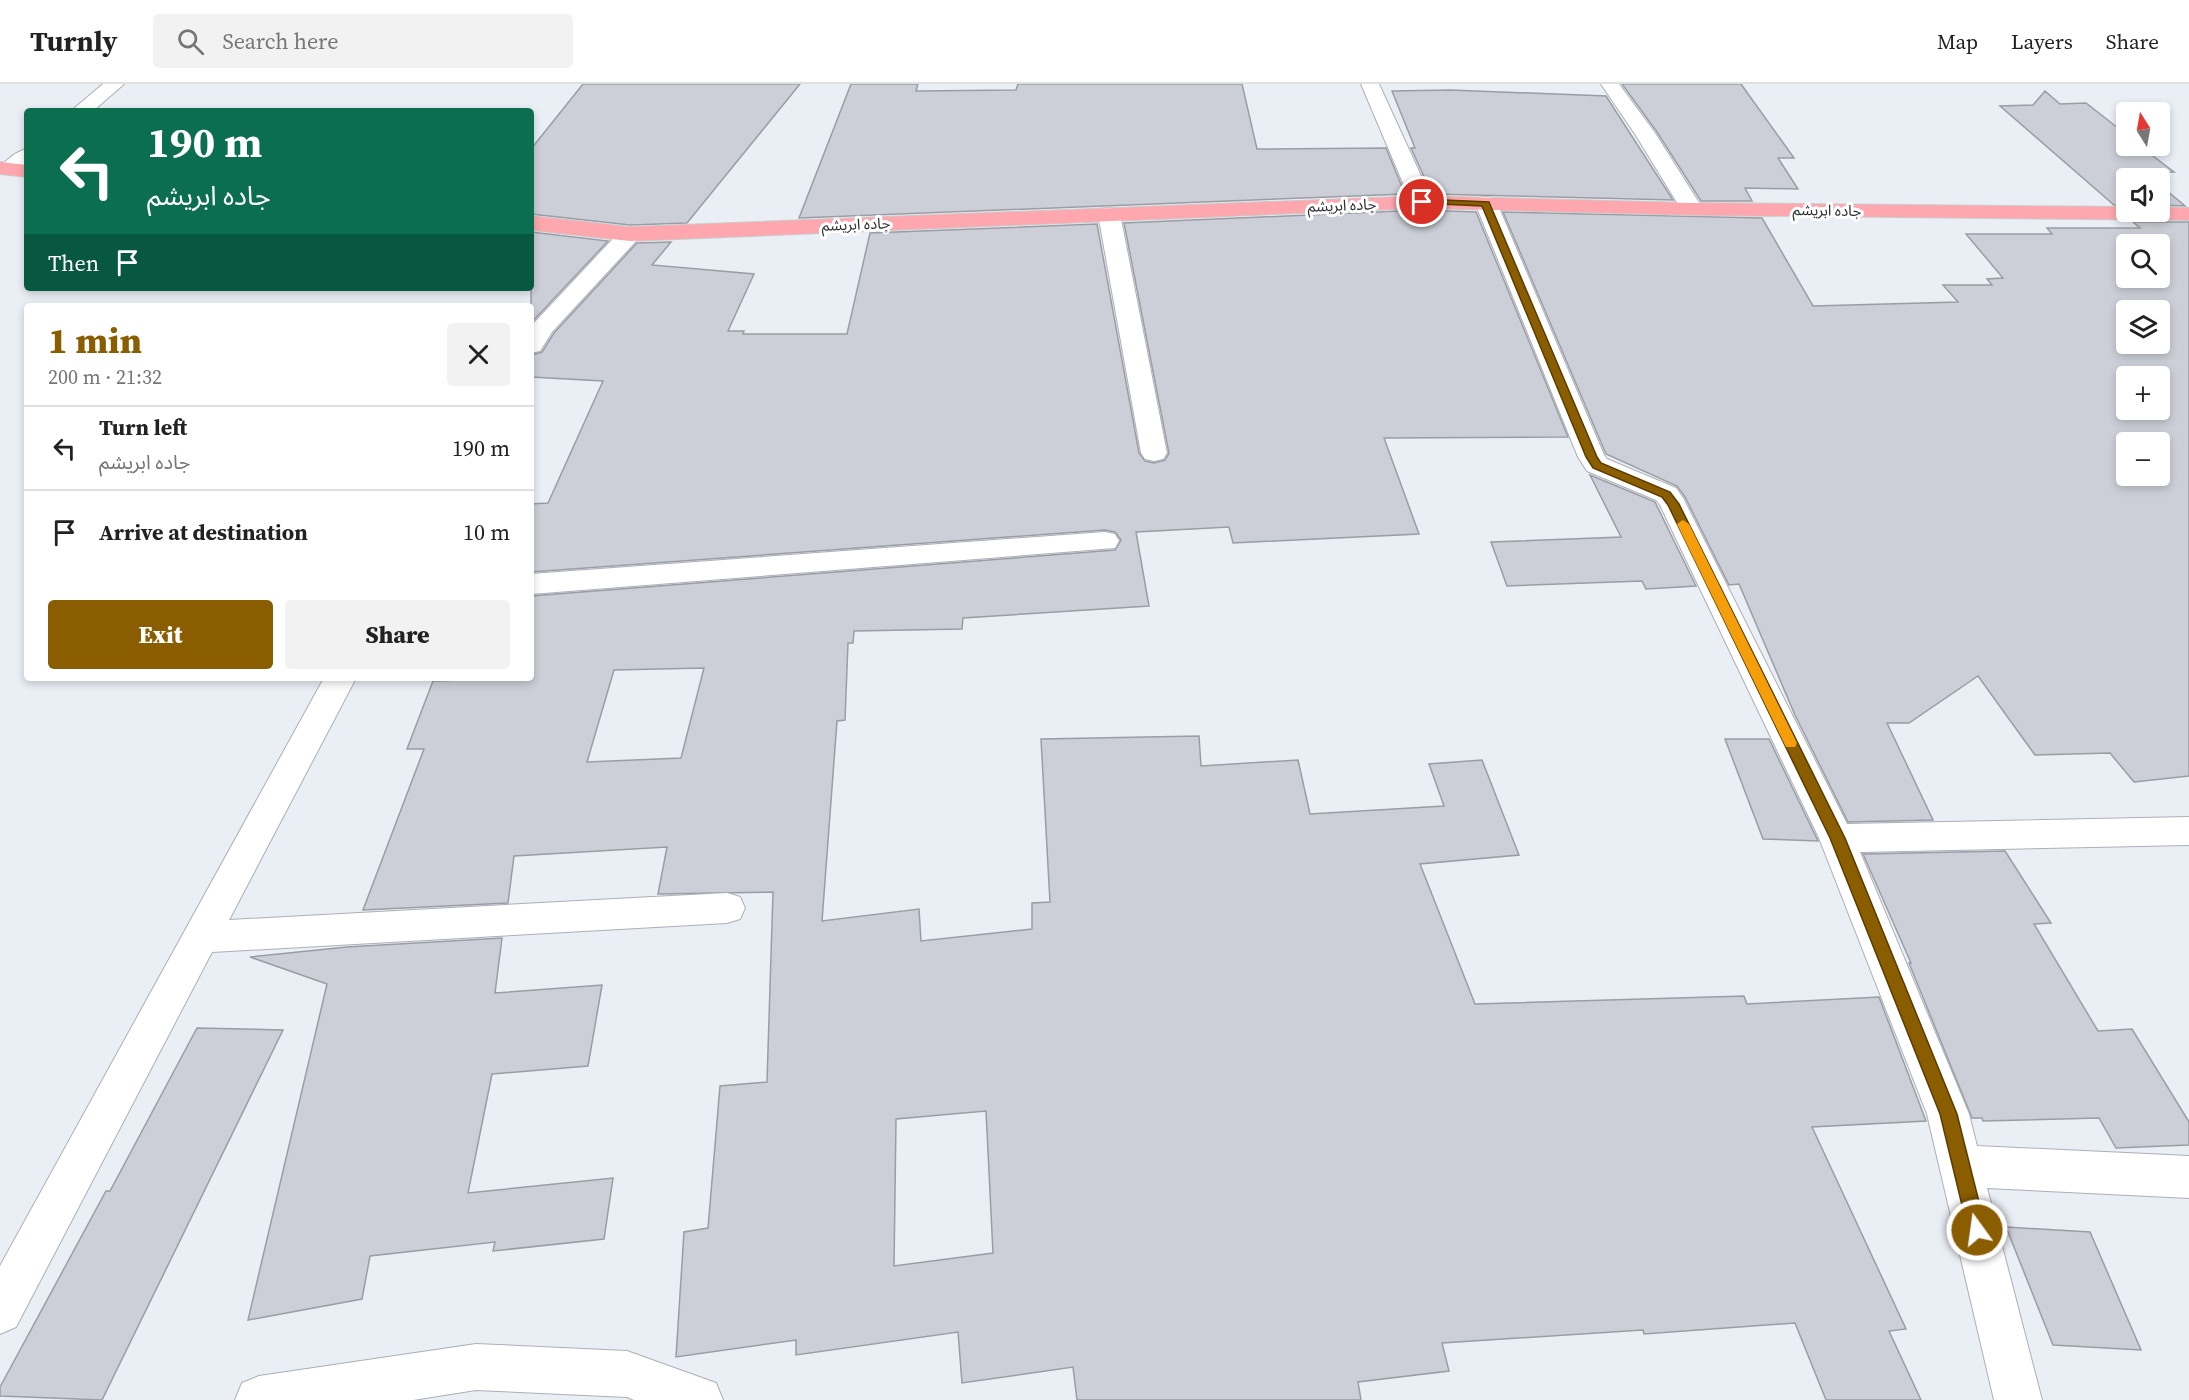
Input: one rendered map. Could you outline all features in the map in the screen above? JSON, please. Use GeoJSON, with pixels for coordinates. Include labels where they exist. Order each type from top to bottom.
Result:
{"type":"FeatureCollection","features":[{"type":"Feature","properties":{"kind":"main road","name":"جاده ابریشم"},"geometry":{"type":"LineString","coordinates":[[534,223],[630,234],[1422,202],[1692,209],[2189,214]]}},
{"type":"Feature","properties":{"kind":"street"},"geometry":{"type":"LineString","coordinates":[[85,108],[115,84]]}},
{"type":"Feature","properties":{"kind":"street"},"geometry":{"type":"LineString","coordinates":[[1370,84],[1422,202]]}},
{"type":"Feature","properties":{"kind":"street"},"geometry":{"type":"LineString","coordinates":[[1610,84],[1646,133],[1692,209]]}},
{"type":"Feature","properties":{"kind":"street"},"geometry":{"type":"LineString","coordinates":[[12,169],[24,158]]}},
{"type":"Feature","properties":{"kind":"street"},"geometry":{"type":"LineString","coordinates":[[1485,203],[1591,457],[1597,465],[1666,494],[1673,504],[1837,838],[1948,1114],[2018,1400]]}},
{"type":"Feature","properties":{"kind":"street"},"geometry":{"type":"LineString","coordinates":[[1109,214],[1154,453]]}},
{"type":"Feature","properties":{"kind":"street"},"geometry":{"type":"LineString","coordinates":[[534,341],[542,328],[630,234]]}},
{"type":"Feature","properties":{"kind":"street"},"geometry":{"type":"LineString","coordinates":[[534,584],[1105,541]]}},
{"type":"Feature","properties":{"kind":"street"},"geometry":{"type":"LineString","coordinates":[[0,1311],[338,681]]}},
{"type":"Feature","properties":{"kind":"street"},"geometry":{"type":"LineString","coordinates":[[1837,838],[2189,831]]}},
{"type":"Feature","properties":{"kind":"street"},"geometry":{"type":"LineString","coordinates":[[202,937],[727,908]]}},
{"type":"Feature","properties":{"kind":"street"},"geometry":{"type":"LineString","coordinates":[[1961,1166],[2189,1177]]}},
{"type":"Feature","properties":{"kind":"street"},"geometry":{"type":"LineString","coordinates":[[259,1400],[476,1367],[627,1374],[699,1400]]}},
{"type":"Feature","properties":{"kind":"building"},"geometry":{"type":"Polygon","coordinates":[[[583,84],[800,84],[687,223],[630,225],[534,214],[534,145],[583,84]]]}},
{"type":"Feature","properties":{"kind":"building"},"geometry":{"type":"Polygon","coordinates":[[[851,84],[918,84],[916,91],[1016,90],[1018,84],[1242,84],[1257,149],[1386,148],[1405,194],[799,218],[851,84]]]}},
{"type":"Feature","properties":{"kind":"building"},"geometry":{"type":"Polygon","coordinates":[[[1622,84],[1741,84],[1794,158],[1778,158],[1798,189],[1745,188],[1752,201],[1701,201],[1657,132],[1622,84]]]}},
{"type":"Feature","properties":{"kind":"building"},"geometry":{"type":"Polygon","coordinates":[[[1450,90],[1606,96],[1673,200],[1432,194],[1411,148],[1415,148],[1392,91],[1450,90]]]}},
{"type":"Feature","properties":{"kind":"building"},"geometry":{"type":"Polygon","coordinates":[[[2045,91],[2060,104],[2086,103],[2116,126],[2116,156],[2153,156],[2169,168],[2116,168],[2116,205],[2114,205],[2000,106],[2033,105],[2045,91]]]}},
{"type":"Feature","properties":{"kind":"building"},"geometry":{"type":"Polygon","coordinates":[[[2170,193],[2185,206],[2170,205],[2170,193]]]}},
{"type":"Feature","properties":{"kind":"building"},"geometry":{"type":"Polygon","coordinates":[[[1422,210],[1476,212],[1568,437],[1384,438],[1419,534],[1233,543],[1229,527],[1136,532],[1149,606],[963,618],[962,629],[854,631],[853,643],[848,643],[845,720],[837,721],[822,921],[919,909],[921,941],[1032,929],[1032,903],[1050,902],[1041,739],[1199,736],[1201,766],[1298,760],[1310,814],[1444,806],[1429,764],[1482,760],[1519,855],[1420,864],[1475,1004],[1744,996],[1747,1004],[1879,997],[1926,1121],[1812,1127],[1906,1329],[1889,1331],[1921,1400],[1826,1400],[1795,1323],[1644,1334],[1643,1330],[1442,1343],[1449,1371],[1358,1382],[1361,1400],[1077,1400],[1073,1367],[962,1383],[958,1332],[796,1355],[796,1340],[676,1357],[684,1232],[708,1228],[720,1086],[767,1082],[773,892],[658,894],[667,847],[514,856],[508,903],[363,910],[424,749],[407,749],[433,681],[534,681],[534,596],[1115,550],[1121,540],[1115,532],[1105,530],[534,572],[534,504],[548,503],[603,381],[534,377],[534,354],[542,352],[554,333],[637,243],[671,242],[652,265],[754,274],[728,331],[744,331],[743,334],[847,334],[870,233],[1097,224],[1139,453],[1145,461],[1154,463],[1165,460],[1169,453],[1124,223],[1422,210]],[[704,668],[614,670],[587,762],[681,758],[704,668]],[[986,1111],[896,1119],[894,1266],[993,1253],[986,1111]]]}},
{"type":"Feature","properties":{"kind":"building"},"geometry":{"type":"Polygon","coordinates":[[[1503,212],[1762,218],[1813,306],[1958,302],[1943,285],[1992,285],[1987,279],[2003,278],[1966,234],[2052,234],[2047,228],[2140,228],[2133,222],[2189,222],[2189,776],[2134,782],[2110,753],[2035,755],[1978,676],[1909,723],[1887,723],[1933,820],[1848,822],[1795,715],[1739,584],[1729,585],[1685,497],[1677,486],[1606,454],[1503,212]]]}},
{"type":"Feature","properties":{"kind":"building"},"geometry":{"type":"Polygon","coordinates":[[[534,232],[608,241],[534,320],[534,303],[531,303],[531,291],[534,291],[534,232]]]}},
{"type":"Feature","properties":{"kind":"building"},"geometry":{"type":"Polygon","coordinates":[[[1590,475],[1655,502],[1696,586],[1646,589],[1642,581],[1507,586],[1491,542],[1621,537],[1590,475]]]}},
{"type":"Feature","properties":{"kind":"building"},"geometry":{"type":"Polygon","coordinates":[[[1725,739],[1769,739],[1818,841],[1763,839],[1725,739]]]}},
{"type":"Feature","properties":{"kind":"building"},"geometry":{"type":"Polygon","coordinates":[[[2005,851],[2051,923],[2034,924],[2098,1031],[2132,1029],[2189,1122],[2189,1145],[2116,1148],[2099,1118],[1983,1121],[1982,1118],[1972,1118],[1909,963],[1911,963],[1863,854],[2005,851]]]}},
{"type":"Feature","properties":{"kind":"building"},"geometry":{"type":"Polygon","coordinates":[[[502,938],[495,993],[602,985],[588,1066],[492,1074],[468,1193],[613,1178],[604,1239],[493,1251],[495,1242],[370,1256],[362,1299],[248,1320],[327,984],[250,957],[347,947],[502,938]]]}},
{"type":"Feature","properties":{"kind":"building"},"geometry":{"type":"Polygon","coordinates":[[[197,1028],[283,1030],[102,1400],[0,1396],[0,1387],[106,1191],[110,1191],[197,1028]]]}},
{"type":"Feature","properties":{"kind":"building"},"geometry":{"type":"Polygon","coordinates":[[[2006,1227],[2090,1232],[2141,1350],[2053,1345],[2006,1227]]]}},
{"type":"Feature","properties":{"kind":"slow traffic"},"geometry":{"type":"LineString","coordinates":[[1683,524],[1791,743]]}},
{"type":"Feature","properties":{"kind":"route"},"geometry":{"type":"LineString","coordinates":[[1422,202],[1485,203],[1591,457],[1597,465],[1666,494],[1673,504],[1837,838],[1853,883],[1948,1114],[1977,1230]]}}]}
